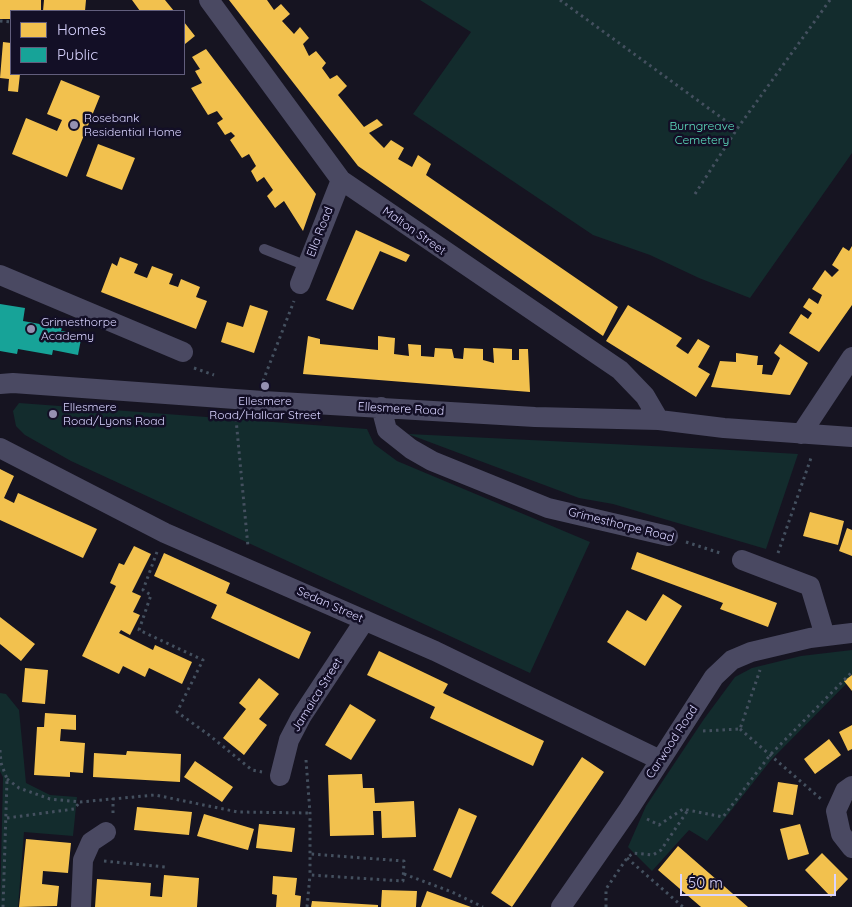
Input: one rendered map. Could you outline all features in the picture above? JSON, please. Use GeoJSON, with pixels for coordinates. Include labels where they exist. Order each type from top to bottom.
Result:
{"type":"FeatureCollection","features":[{"type":"Feature","properties":{"kind":"street","name":"Malton Street"},"geometry":{"type":"LineString","coordinates":[[209,0],[341,180],[620,370],[645,396],[659,420]]}},
{"type":"Feature","properties":{"kind":"street","name":"Ella Road"},"geometry":{"type":"LineString","coordinates":[[303,275],[341,180]]}},
{"type":"Feature","properties":{"kind":"street"},"geometry":{"type":"LineString","coordinates":[[0,275],[183,352]]}},
{"type":"Feature","properties":{"kind":"street"},"geometry":{"type":"LineString","coordinates":[[810,435],[852,357]]}},
{"type":"Feature","properties":{"kind":"street","name":"Ellesmere Road"},"geometry":{"type":"LineString","coordinates":[[0,384],[13,383],[256,401],[536,417],[659,420],[810,435],[852,437]]}},
{"type":"Feature","properties":{"kind":"street","name":"Grimesthorpe Road"},"geometry":{"type":"LineString","coordinates":[[381,408],[387,430],[411,449],[432,461],[548,508],[668,536]]}},
{"type":"Feature","properties":{"kind":"street","name":"Sedan Street"},"geometry":{"type":"LineString","coordinates":[[0,448],[164,533],[365,620],[660,760]]}},
{"type":"Feature","properties":{"kind":"street"},"geometry":{"type":"LineString","coordinates":[[742,560],[810,586],[825,636],[852,634]]}},
{"type":"Feature","properties":{"kind":"street","name":"Jamaica Street"},"geometry":{"type":"LineString","coordinates":[[280,776],[289,740],[301,717],[365,620]]}},
{"type":"Feature","properties":{"kind":"street","name":"Carwood Road"},"geometry":{"type":"LineString","coordinates":[[561,907],[629,809],[714,677],[732,660],[751,652],[825,636]]}},
{"type":"Feature","properties":{"kind":"street"},"geometry":{"type":"LineString","coordinates":[[852,786],[842,795],[836,811],[841,834],[852,848]]}},
{"type":"Feature","properties":{"kind":"street"},"geometry":{"type":"LineString","coordinates":[[81,907],[83,860],[90,842],[106,832]]}},
{"type":"Feature","properties":{"kind":"lane"},"geometry":{"type":"LineString","coordinates":[[264,249],[303,275]]}},
{"type":"Feature","properties":{"kind":"path"},"geometry":{"type":"LineString","coordinates":[[560,0],[737,129]]}},
{"type":"Feature","properties":{"kind":"path"},"geometry":{"type":"LineString","coordinates":[[695,194],[737,129],[830,0]]}},
{"type":"Feature","properties":{"kind":"path"},"geometry":{"type":"LineString","coordinates":[[256,401],[303,275]]}},
{"type":"Feature","properties":{"kind":"path"},"geometry":{"type":"LineString","coordinates":[[183,352],[179,363],[214,376]]}},
{"type":"Feature","properties":{"kind":"path"},"geometry":{"type":"LineString","coordinates":[[234,399],[250,570]]}},
{"type":"Feature","properties":{"kind":"path"},"geometry":{"type":"LineString","coordinates":[[771,571],[810,435]]}},
{"type":"Feature","properties":{"kind":"path"},"geometry":{"type":"LineString","coordinates":[[164,533],[143,590],[151,595],[139,630],[203,660],[177,712],[252,770],[280,776]]}},
{"type":"Feature","properties":{"kind":"path","name":"Grimesthorpe Road"},"geometry":{"type":"LineString","coordinates":[[668,536],[742,560]]}},
{"type":"Feature","properties":{"kind":"path"},"geometry":{"type":"LineString","coordinates":[[740,728],[768,648]]}},
{"type":"Feature","properties":{"kind":"path"},"geometry":{"type":"LineString","coordinates":[[629,809],[659,825],[683,809],[723,817],[770,755],[852,672]]}},
{"type":"Feature","properties":{"kind":"path"},"geometry":{"type":"LineString","coordinates":[[678,733],[740,728],[836,811]]}},
{"type":"Feature","properties":{"kind":"path"},"geometry":{"type":"LineString","coordinates":[[0,750],[0,763],[7,779],[3,907]]}},
{"type":"Feature","properties":{"kind":"path"},"geometry":{"type":"LineString","coordinates":[[306,755],[311,854],[307,907]]}},
{"type":"Feature","properties":{"kind":"path"},"geometry":{"type":"LineString","coordinates":[[7,779],[19,788],[50,800],[80,802],[155,795],[238,812],[310,813]]}},
{"type":"Feature","properties":{"kind":"path"},"geometry":{"type":"LineString","coordinates":[[7,818],[74,809],[80,802]]}},
{"type":"Feature","properties":{"kind":"path"},"geometry":{"type":"LineString","coordinates":[[606,907],[606,889],[627,858],[633,853],[652,855],[661,850],[688,810]]}},
{"type":"Feature","properties":{"kind":"path"},"geometry":{"type":"LineString","coordinates":[[310,874],[403,881],[404,874],[404,861],[311,854]]}},
{"type":"Feature","properties":{"kind":"path"},"geometry":{"type":"LineString","coordinates":[[627,858],[683,907]]}},
{"type":"Feature","properties":{"kind":"path"},"geometry":{"type":"LineString","coordinates":[[83,860],[165,867]]}},
{"type":"Feature","properties":{"kind":"path"},"geometry":{"type":"LineString","coordinates":[[0,862],[5,863]]}},
{"type":"Feature","properties":{"kind":"path"},"geometry":{"type":"LineString","coordinates":[[404,874],[452,892],[483,907]]}},
{"type":"Feature","properties":{"kind":"green space","name":"Burngreave Cemetery"},"geometry":{"type":"Polygon","coordinates":[[[420,0],[852,0],[852,153],[750,298],[699,278],[650,255],[593,235],[413,114],[471,32],[420,0]]]}},
{"type":"Feature","properties":{"kind":"green space"},"geometry":{"type":"Polygon","coordinates":[[[19,403],[367,429],[374,444],[397,461],[590,542],[530,673],[71,461],[25,435],[16,426],[13,411],[19,403]]]}},
{"type":"Feature","properties":{"kind":"green space"},"geometry":{"type":"Polygon","coordinates":[[[408,434],[798,454],[766,549],[613,504],[579,498],[408,434]]]}},
{"type":"Feature","properties":{"kind":"green space"},"geometry":{"type":"Polygon","coordinates":[[[852,650],[852,678],[771,760],[707,841],[689,830],[652,871],[628,847],[646,806],[704,719],[735,677],[752,668],[801,656],[852,650]]]}},
{"type":"Feature","properties":{"kind":"green space"},"geometry":{"type":"Polygon","coordinates":[[[0,693],[6,694],[19,710],[26,783],[50,795],[77,797],[73,836],[24,832],[18,907],[0,907],[3,777],[0,771],[0,693]]]}},
{"type":"Feature","properties":{"kind":"building: Homes"},"geometry":{"type":"Polygon","coordinates":[[[0,0],[41,0],[41,10],[10,10],[10,19],[0,19],[0,0]]]}},
{"type":"Feature","properties":{"kind":"building: Homes"},"geometry":{"type":"Polygon","coordinates":[[[44,0],[86,0],[85,10],[43,10],[44,0]]]}},
{"type":"Feature","properties":{"kind":"building: Homes"},"geometry":{"type":"Polygon","coordinates":[[[132,0],[165,0],[173,10],[139,10],[132,0]]]}},
{"type":"Feature","properties":{"kind":"building: Homes"},"geometry":{"type":"Polygon","coordinates":[[[229,0],[267,0],[274,10],[281,4],[290,14],[282,21],[294,34],[300,27],[309,38],[303,44],[309,56],[316,51],[326,63],[322,68],[330,79],[337,75],[347,86],[338,95],[364,127],[377,119],[383,125],[369,133],[384,148],[391,140],[404,148],[398,159],[412,167],[418,155],[431,164],[426,175],[618,307],[603,336],[358,166],[229,0]]]}},
{"type":"Feature","properties":{"kind":"building: Homes"},"geometry":{"type":"Polygon","coordinates":[[[185,23],[195,36],[185,44],[185,23]]]}},
{"type":"Feature","properties":{"kind":"building: Homes"},"geometry":{"type":"Polygon","coordinates":[[[3,42],[10,43],[10,75],[20,75],[18,92],[8,91],[9,79],[0,78],[3,42]]]}},
{"type":"Feature","properties":{"kind":"building: Homes"},"geometry":{"type":"Polygon","coordinates":[[[206,49],[316,194],[303,231],[284,201],[275,208],[267,196],[273,190],[264,177],[257,182],[251,171],[256,166],[249,154],[242,158],[230,140],[235,136],[231,132],[225,135],[217,123],[223,119],[217,111],[208,115],[191,88],[202,83],[195,71],[200,69],[192,57],[206,49]]]}},
{"type":"Feature","properties":{"kind":"building: Homes","name":"Rosebank Residential Home"},"geometry":{"type":"Polygon","coordinates":[[[61,80],[100,96],[67,177],[12,154],[26,118],[57,131],[62,120],[47,114],[61,80]]]}},
{"type":"Feature","properties":{"kind":"building: Homes"},"geometry":{"type":"Polygon","coordinates":[[[98,144],[135,158],[122,190],[86,176],[98,144]]]}},
{"type":"Feature","properties":{"kind":"building: Homes"},"geometry":{"type":"Polygon","coordinates":[[[356,230],[410,255],[406,262],[380,251],[353,310],[326,300],[356,230]]]}},
{"type":"Feature","properties":{"kind":"building: Homes"},"geometry":{"type":"Polygon","coordinates":[[[852,246],[852,305],[819,352],[789,333],[801,314],[808,319],[812,313],[803,307],[809,298],[818,304],[822,295],[812,289],[825,270],[832,277],[839,270],[832,265],[843,247],[849,251],[852,246]]]}},
{"type":"Feature","properties":{"kind":"building: Homes"},"geometry":{"type":"Polygon","coordinates":[[[120,257],[138,264],[134,273],[147,278],[152,266],[173,274],[169,284],[178,287],[181,279],[200,287],[196,297],[207,301],[196,329],[101,292],[112,263],[117,266],[120,257]]]}},
{"type":"Feature","properties":{"kind":"building: Homes"},"geometry":{"type":"Polygon","coordinates":[[[250,305],[268,311],[254,353],[221,342],[227,322],[243,327],[250,305]]]}},
{"type":"Feature","properties":{"kind":"building: Homes"},"geometry":{"type":"Polygon","coordinates":[[[628,305],[682,338],[676,346],[688,354],[698,339],[710,346],[698,367],[710,374],[696,397],[606,341],[628,305]]]}},
{"type":"Feature","properties":{"kind":"building: Homes"},"geometry":{"type":"Polygon","coordinates":[[[308,336],[320,339],[320,344],[378,350],[378,336],[395,338],[394,354],[409,356],[408,344],[421,345],[421,356],[434,357],[435,348],[452,349],[454,358],[463,359],[464,348],[483,349],[483,360],[494,363],[493,348],[512,349],[512,360],[519,360],[519,349],[528,349],[530,392],[303,374],[308,336]]]}},
{"type":"Feature","properties":{"kind":"building: Homes"},"geometry":{"type":"Polygon","coordinates":[[[780,344],[808,363],[790,395],[711,387],[720,361],[736,362],[736,353],[758,356],[757,365],[763,365],[762,374],[772,375],[780,358],[774,353],[780,344]]]}},
{"type":"Feature","properties":{"kind":"building: Homes"},"geometry":{"type":"Polygon","coordinates":[[[0,469],[14,476],[4,498],[14,503],[18,493],[97,529],[83,558],[0,520],[0,469]]]}},
{"type":"Feature","properties":{"kind":"building: Homes"},"geometry":{"type":"Polygon","coordinates":[[[810,512],[844,521],[838,545],[803,536],[810,512]]]}},
{"type":"Feature","properties":{"kind":"building: Homes"},"geometry":{"type":"Polygon","coordinates":[[[847,528],[852,530],[852,556],[839,551],[847,528]]]}},
{"type":"Feature","properties":{"kind":"building: Homes"},"geometry":{"type":"Polygon","coordinates":[[[134,546],[151,554],[132,592],[141,596],[133,612],[140,615],[130,635],[121,630],[119,633],[153,650],[155,645],[192,662],[182,684],[149,668],[145,677],[123,666],[119,674],[82,656],[116,586],[110,583],[119,563],[124,565],[134,546]]]}},
{"type":"Feature","properties":{"kind":"building: Homes"},"geometry":{"type":"Polygon","coordinates":[[[637,552],[777,603],[768,627],[720,609],[723,603],[631,569],[637,552]]]}},
{"type":"Feature","properties":{"kind":"building: Homes"},"geometry":{"type":"Polygon","coordinates":[[[164,553],[230,583],[226,593],[311,632],[299,659],[211,618],[217,605],[154,576],[164,553]]]}},
{"type":"Feature","properties":{"kind":"building: Homes"},"geometry":{"type":"Polygon","coordinates":[[[663,594],[682,606],[645,666],[607,642],[627,610],[646,621],[663,594]]]}},
{"type":"Feature","properties":{"kind":"building: Homes"},"geometry":{"type":"Polygon","coordinates":[[[0,617],[35,644],[21,661],[0,644],[0,617]]]}},
{"type":"Feature","properties":{"kind":"building: Homes"},"geometry":{"type":"Polygon","coordinates":[[[379,651],[448,684],[443,693],[544,741],[533,766],[430,718],[435,707],[367,675],[379,651]]]}},
{"type":"Feature","properties":{"kind":"building: Homes"},"geometry":{"type":"Polygon","coordinates":[[[25,668],[48,670],[45,704],[22,702],[25,668]]]}},
{"type":"Feature","properties":{"kind":"building: Homes"},"geometry":{"type":"Polygon","coordinates":[[[852,675],[852,691],[844,681],[852,675]]]}},
{"type":"Feature","properties":{"kind":"building: Homes"},"geometry":{"type":"Polygon","coordinates":[[[259,678],[279,694],[259,719],[267,725],[244,755],[223,738],[246,709],[239,703],[259,678]]]}},
{"type":"Feature","properties":{"kind":"building: Homes"},"geometry":{"type":"Polygon","coordinates":[[[350,704],[376,720],[351,760],[325,745],[350,704]]]}},
{"type":"Feature","properties":{"kind":"building: Homes"},"geometry":{"type":"Polygon","coordinates":[[[45,713],[76,715],[76,730],[61,729],[60,741],[85,743],[83,773],[70,772],[70,777],[34,775],[37,727],[44,727],[45,713]]]}},
{"type":"Feature","properties":{"kind":"building: Homes"},"geometry":{"type":"Polygon","coordinates":[[[852,725],[852,749],[848,751],[839,732],[852,725]]]}},
{"type":"Feature","properties":{"kind":"building: Homes"},"geometry":{"type":"Polygon","coordinates":[[[829,739],[841,755],[815,774],[804,759],[829,739]]]}},
{"type":"Feature","properties":{"kind":"building: Homes"},"geometry":{"type":"Polygon","coordinates":[[[127,751],[181,754],[180,782],[93,777],[94,753],[126,755],[127,751]]]}},
{"type":"Feature","properties":{"kind":"building: Homes"},"geometry":{"type":"Polygon","coordinates":[[[582,757],[604,772],[512,907],[491,893],[582,757]]]}},
{"type":"Feature","properties":{"kind":"building: Homes"},"geometry":{"type":"Polygon","coordinates":[[[195,761],[233,787],[222,802],[184,777],[195,761]]]}},
{"type":"Feature","properties":{"kind":"building: Homes"},"geometry":{"type":"Polygon","coordinates":[[[362,774],[363,788],[374,788],[375,803],[414,801],[416,837],[382,838],[381,811],[373,811],[374,835],[330,836],[328,775],[362,774]]]}},
{"type":"Feature","properties":{"kind":"building: Homes"},"geometry":{"type":"Polygon","coordinates":[[[778,782],[798,785],[793,815],[773,812],[778,782]]]}},
{"type":"Feature","properties":{"kind":"building: Homes"},"geometry":{"type":"Polygon","coordinates":[[[137,807],[192,812],[189,835],[134,830],[137,807]]]}},
{"type":"Feature","properties":{"kind":"building: Homes"},"geometry":{"type":"Polygon","coordinates":[[[459,808],[477,816],[451,878],[433,870],[459,808]]]}},
{"type":"Feature","properties":{"kind":"building: Homes"},"geometry":{"type":"Polygon","coordinates":[[[204,814],[254,829],[248,850],[197,836],[204,814]]]}},
{"type":"Feature","properties":{"kind":"building: Homes"},"geometry":{"type":"Polygon","coordinates":[[[259,824],[295,828],[292,852],[256,848],[259,824]]]}},
{"type":"Feature","properties":{"kind":"building: Homes"},"geometry":{"type":"Polygon","coordinates":[[[800,824],[809,854],[788,860],[780,829],[800,824]]]}},
{"type":"Feature","properties":{"kind":"building: Homes"},"geometry":{"type":"Polygon","coordinates":[[[26,839],[71,843],[68,873],[43,871],[42,884],[59,886],[57,906],[19,907],[26,839]]]}},
{"type":"Feature","properties":{"kind":"building: Homes"},"geometry":{"type":"Polygon","coordinates":[[[678,846],[748,907],[701,907],[658,870],[678,846]]]}},
{"type":"Feature","properties":{"kind":"building: Homes"},"geometry":{"type":"Polygon","coordinates":[[[822,853],[848,879],[831,897],[805,870],[822,853]]]}},
{"type":"Feature","properties":{"kind":"building: Homes"},"geometry":{"type":"Polygon","coordinates":[[[164,875],[199,878],[197,907],[95,907],[97,879],[151,883],[150,896],[162,897],[164,875]]]}},
{"type":"Feature","properties":{"kind":"building: Homes"},"geometry":{"type":"Polygon","coordinates":[[[273,876],[297,878],[295,895],[301,896],[300,907],[276,907],[277,895],[272,894],[273,876]]]}},
{"type":"Feature","properties":{"kind":"building: Homes"},"geometry":{"type":"Polygon","coordinates":[[[382,890],[417,891],[416,907],[381,907],[382,890]]]}},
{"type":"Feature","properties":{"kind":"building: Homes"},"geometry":{"type":"Polygon","coordinates":[[[427,891],[471,907],[421,907],[427,891]]]}},
{"type":"Feature","properties":{"kind":"building: Homes"},"geometry":{"type":"Polygon","coordinates":[[[312,901],[378,905],[378,907],[311,907],[312,901]]]}},
{"type":"Feature","properties":{"kind":"building: Public","name":"Grimesthorpe Academy"},"geometry":{"type":"Polygon","coordinates":[[[0,304],[25,308],[23,321],[62,328],[61,331],[82,334],[78,355],[53,350],[52,355],[18,349],[17,354],[0,351],[0,304]]]}},
{"type":"Feature","properties":{"kind":"place","name":"Rosebank Residential Home"},"geometry":{"type":"Point","coordinates":[74,125]}},
{"type":"Feature","properties":{"kind":"place","name":"Grimesthorpe Academy"},"geometry":{"type":"Point","coordinates":[31,329]}},
{"type":"Feature","properties":{"kind":"place","name":"Ellesmere Road/Hallcar Street"},"geometry":{"type":"Point","coordinates":[265,386]}},
{"type":"Feature","properties":{"kind":"place","name":"Ellesmere Road/Lyons Road"},"geometry":{"type":"Point","coordinates":[53,414]}}]}
